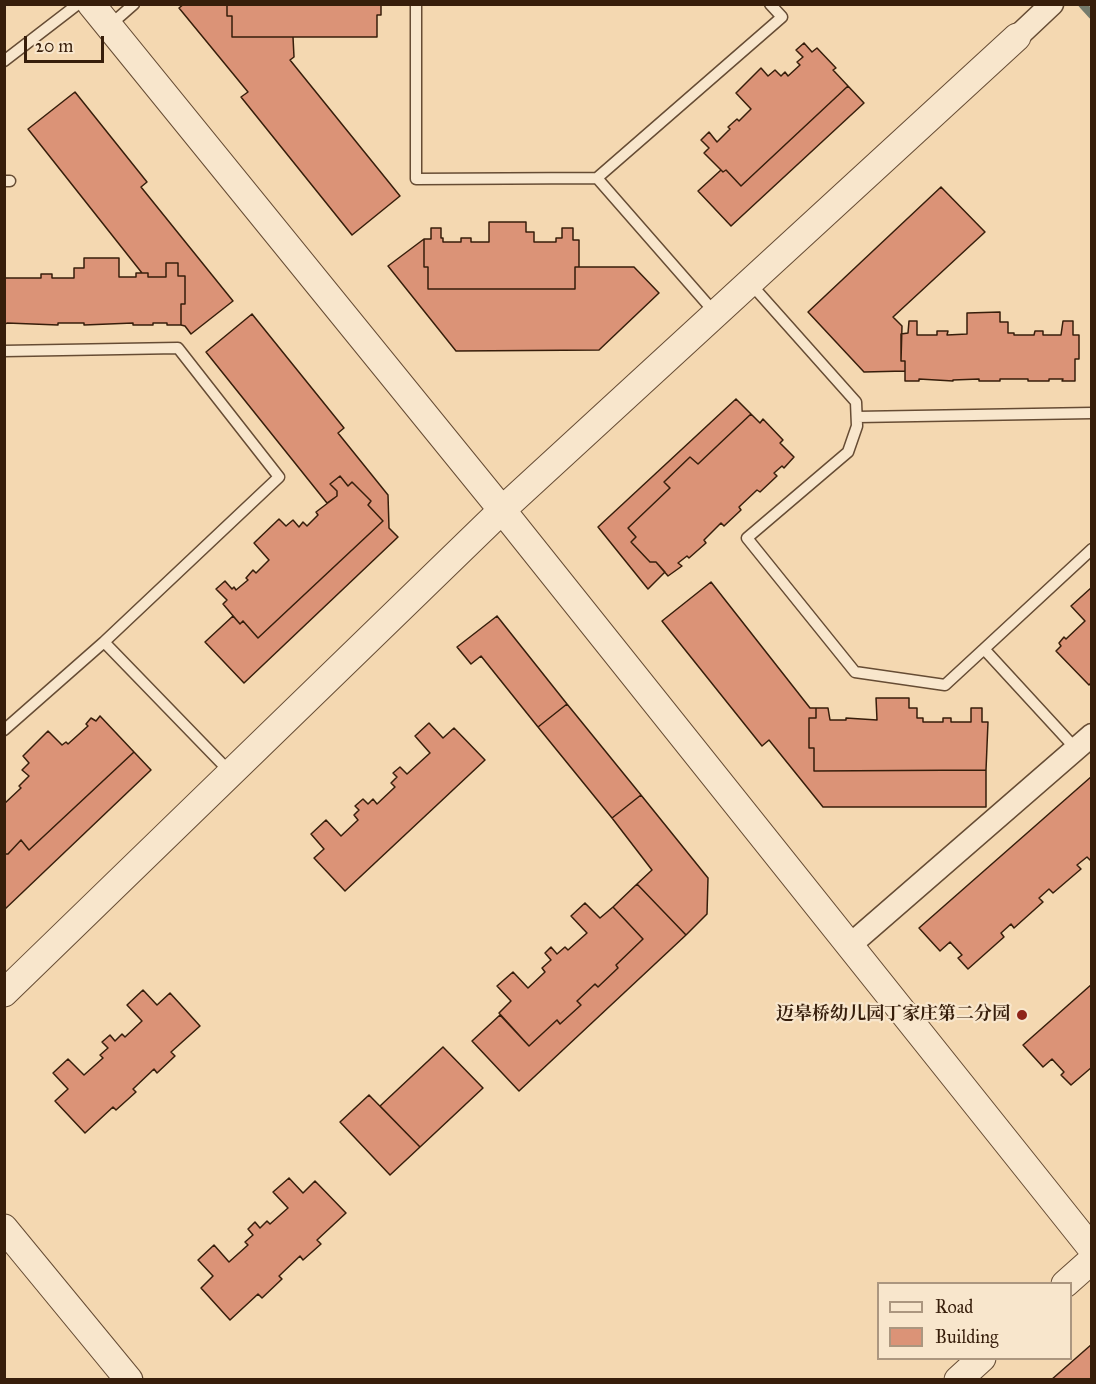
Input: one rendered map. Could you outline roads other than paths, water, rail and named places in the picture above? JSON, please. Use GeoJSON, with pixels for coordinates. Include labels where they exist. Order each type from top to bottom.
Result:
{"type":"FeatureCollection","features":[{"type":"Feature","properties":{"kind":"street"},"geometry":{"type":"LineString","coordinates":[[92,4],[502,510],[1092,1249]]}},
{"type":"Feature","properties":{"kind":"street"},"geometry":{"type":"LineString","coordinates":[[4,993],[502,510],[1052,4]]}},
{"type":"Feature","properties":{"kind":"street"},"geometry":{"type":"LineString","coordinates":[[849,946],[1084,742]]}},
{"type":"Feature","properties":{"kind":"street"},"geometry":{"type":"LineString","coordinates":[[4,1228],[129,1380]]}},
{"type":"Feature","properties":{"kind":"street"},"geometry":{"type":"LineString","coordinates":[[1067,1282],[1092,1260]]}},
{"type":"Feature","properties":{"kind":"street"},"geometry":{"type":"LineString","coordinates":[[958,1380],[981,1360]]}},
{"type":"Feature","properties":{"kind":"lane"},"geometry":{"type":"LineString","coordinates":[[4,61],[78,4]]}},
{"type":"Feature","properties":{"kind":"lane"},"geometry":{"type":"LineString","coordinates":[[109,26],[134,4]]}},
{"type":"Feature","properties":{"kind":"lane"},"geometry":{"type":"LineString","coordinates":[[416,4],[416,179],[597,178],[782,17],[770,4]]}},
{"type":"Feature","properties":{"kind":"lane"},"geometry":{"type":"LineString","coordinates":[[597,178],[716,314]]}},
{"type":"Feature","properties":{"kind":"lane"},"geometry":{"type":"LineString","coordinates":[[750,283],[855,402],[857,426],[848,452],[747,538],[855,672],[945,685],[1092,549]]}},
{"type":"Feature","properties":{"kind":"lane"},"geometry":{"type":"LineString","coordinates":[[4,351],[178,348],[279,477],[104,642],[4,730]]}},
{"type":"Feature","properties":{"kind":"lane"},"geometry":{"type":"LineString","coordinates":[[857,417],[1092,413]]}},
{"type":"Feature","properties":{"kind":"lane"},"geometry":{"type":"LineString","coordinates":[[104,642],[231,773]]}},
{"type":"Feature","properties":{"kind":"lane"},"geometry":{"type":"LineString","coordinates":[[984,649],[1084,742]]}},
{"type":"Feature","properties":{"kind":"waterway"},"geometry":{"type":"LineString","coordinates":[[1082,4],[1092,15]]}},
{"type":"Feature","properties":{"kind":"place","name":"迈皋桥幼儿园丁家庄第二分园"},"geometry":{"type":"Point","coordinates":[1022,1015]}}]}
